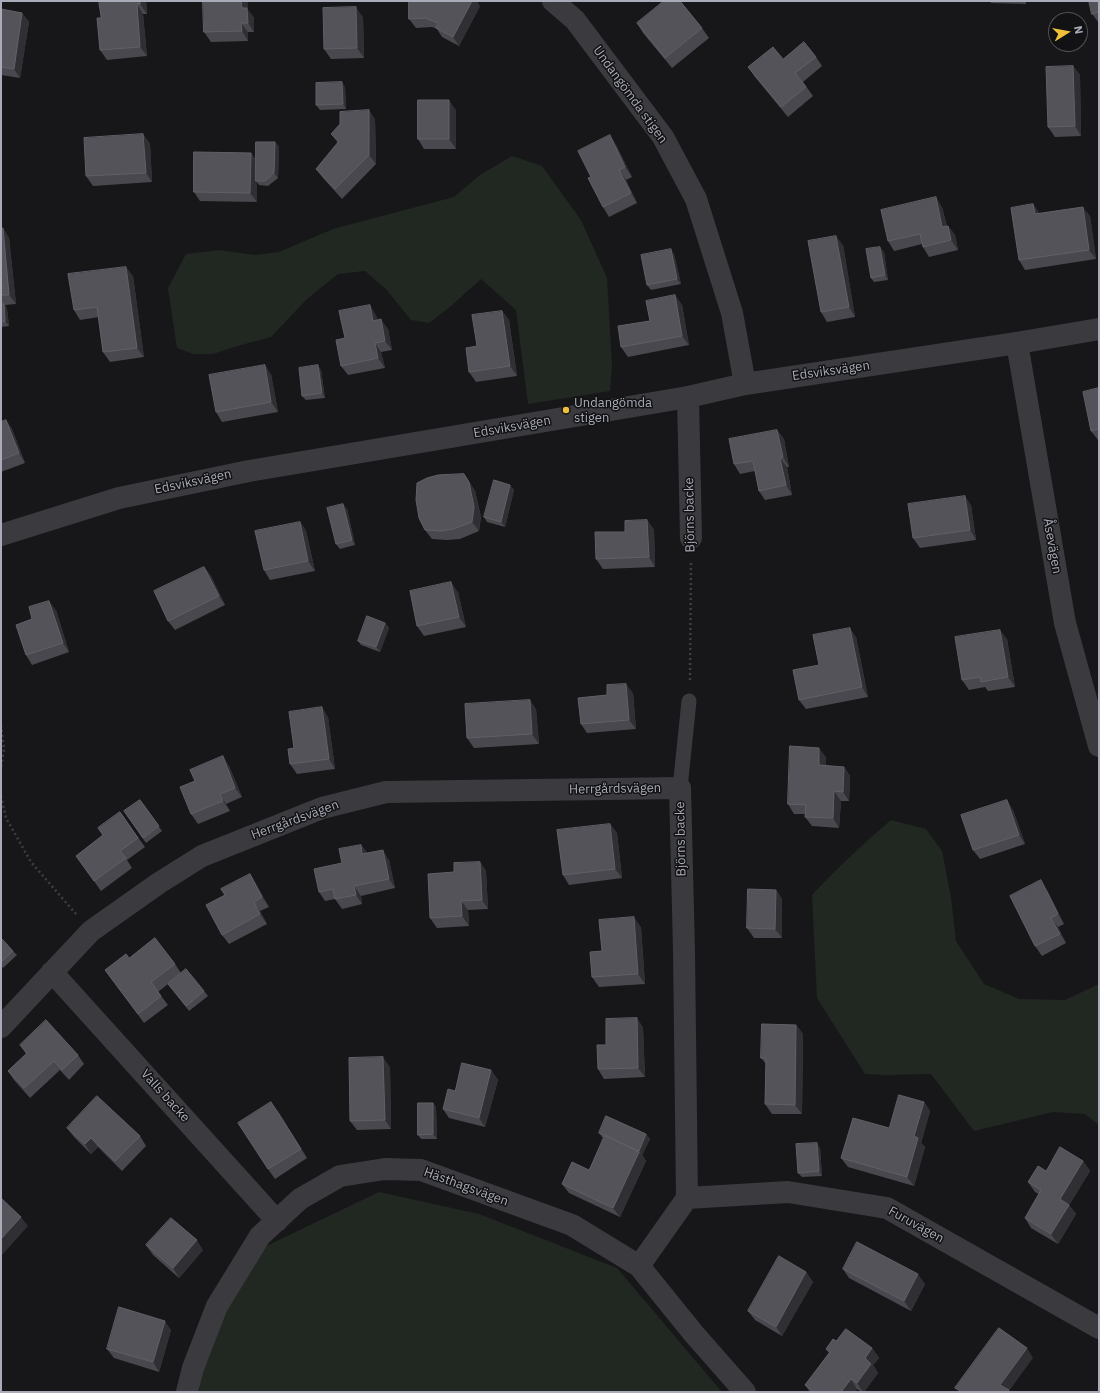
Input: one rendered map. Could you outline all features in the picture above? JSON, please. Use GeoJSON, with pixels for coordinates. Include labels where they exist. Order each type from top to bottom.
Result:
{"type":"FeatureCollection","features":[{"type":"Feature","properties":{"kind":"street","name":"Undangömda stigen"},"geometry":{"type":"LineString","coordinates":[[553,1],[575,20],[663,137],[696,199],[732,313],[745,384]]}},
{"type":"Feature","properties":{"kind":"street","name":"Edsviksvägen"},"geometry":{"type":"LineString","coordinates":[[1,535],[119,498],[248,471],[688,397],[745,384],[1017,343],[1099,329]]}},
{"type":"Feature","properties":{"kind":"street","name":"Åsevägen"},"geometry":{"type":"LineString","coordinates":[[1017,343],[1065,623],[1099,746]]}},
{"type":"Feature","properties":{"kind":"street","name":"Björns backe"},"geometry":{"type":"LineString","coordinates":[[688,397],[691,538]]}},
{"type":"Feature","properties":{"kind":"street","name":"Björns backe"},"geometry":{"type":"LineString","coordinates":[[680,788],[684,951],[687,1198]]}},
{"type":"Feature","properties":{"kind":"street","name":"Herrgårdsvägen"},"geometry":{"type":"LineString","coordinates":[[1,1027],[91,931],[159,883],[202,856],[322,808],[386,792],[680,788]]}},
{"type":"Feature","properties":{"kind":"street","name":"Valls backe"},"geometry":{"type":"LineString","coordinates":[[52,972],[277,1221]]}},
{"type":"Feature","properties":{"kind":"street","name":"Hästhagsvägen"},"geometry":{"type":"LineString","coordinates":[[187,1392],[193,1368],[217,1306],[260,1236],[300,1199],[340,1176],[385,1169],[421,1170],[572,1225],[639,1266],[694,1334],[745,1392]]}},
{"type":"Feature","properties":{"kind":"street","name":"Furuvägen"},"geometry":{"type":"LineString","coordinates":[[687,1198],[788,1192],[887,1208],[1099,1328]]}},
{"type":"Feature","properties":{"kind":"street"},"geometry":{"type":"LineString","coordinates":[[639,1266],[687,1198]]}},
{"type":"Feature","properties":{"kind":"lane","name":"Björns backe"},"geometry":{"type":"LineString","coordinates":[[680,788],[689,700]]}},
{"type":"Feature","properties":{"kind":"path","name":"Björns backe"},"geometry":{"type":"LineString","coordinates":[[689,700],[691,538]]}},
{"type":"Feature","properties":{"kind":"path"},"geometry":{"type":"LineString","coordinates":[[1,725],[4,749],[1,767]]}},
{"type":"Feature","properties":{"kind":"path"},"geometry":{"type":"LineString","coordinates":[[1,796],[6,818],[31,862],[91,931]]}},
{"type":"Feature","properties":{"kind":"shaded area"},"geometry":{"type":"Polygon","coordinates":[[[512,156],[542,166],[581,220],[607,278],[612,365],[610,391],[528,404],[516,310],[481,279],[451,306],[429,323],[411,320],[386,289],[365,271],[338,274],[307,299],[271,337],[213,354],[193,354],[177,348],[168,288],[186,254],[219,250],[255,255],[279,252],[333,229],[454,197],[480,175],[512,156]]]}},
{"type":"Feature","properties":{"kind":"shaded area"},"geometry":{"type":"Polygon","coordinates":[[[891,820],[926,829],[942,851],[951,897],[956,941],[984,984],[1019,999],[1065,1000],[1099,984],[1099,1125],[1085,1114],[1053,1112],[974,1131],[931,1074],[865,1074],[817,998],[812,895],[850,856],[891,820]]]}},
{"type":"Feature","properties":{"kind":"shaded area"},"geometry":{"type":"Polygon","coordinates":[[[379,1192],[479,1214],[617,1268],[722,1392],[199,1392],[211,1332],[258,1250],[379,1192]]]}},
{"type":"Feature","properties":{"kind":"building"},"geometry":{"type":"Polygon","coordinates":[[[99,1],[140,1],[140,4],[137,4],[140,47],[100,50],[97,18],[101,18],[99,1]]]}},
{"type":"Feature","properties":{"kind":"building"},"geometry":{"type":"Polygon","coordinates":[[[203,1],[241,1],[242,8],[247,8],[248,23],[241,23],[242,31],[204,32],[203,1]]]}},
{"type":"Feature","properties":{"kind":"building"},"geometry":{"type":"Polygon","coordinates":[[[409,1],[472,1],[453,37],[436,28],[438,23],[425,18],[409,19],[409,1]]]}},
{"type":"Feature","properties":{"kind":"building"},"geometry":{"type":"Polygon","coordinates":[[[664,1],[680,1],[702,28],[665,58],[637,23],[664,1]]]}},
{"type":"Feature","properties":{"kind":"building"},"geometry":{"type":"Polygon","coordinates":[[[1089,1],[1099,1],[1099,12],[1092,14],[1089,1]]]}},
{"type":"Feature","properties":{"kind":"building"},"geometry":{"type":"Polygon","coordinates":[[[356,7],[357,48],[324,49],[323,8],[356,7]]]}},
{"type":"Feature","properties":{"kind":"building"},"geometry":{"type":"Polygon","coordinates":[[[1,9],[22,13],[14,69],[1,67],[1,9]]]}},
{"type":"Feature","properties":{"kind":"building"},"geometry":{"type":"Polygon","coordinates":[[[804,42],[816,57],[795,73],[806,87],[781,107],[748,67],[773,47],[783,59],[804,42]]]}},
{"type":"Feature","properties":{"kind":"building"},"geometry":{"type":"Polygon","coordinates":[[[1073,66],[1075,126],[1048,127],[1046,67],[1073,66]]]}},
{"type":"Feature","properties":{"kind":"building"},"geometry":{"type":"Polygon","coordinates":[[[342,82],[343,104],[316,105],[316,83],[342,82]]]}},
{"type":"Feature","properties":{"kind":"building"},"geometry":{"type":"Polygon","coordinates":[[[418,100],[449,100],[449,139],[418,139],[418,100]]]}},
{"type":"Feature","properties":{"kind":"building"},"geometry":{"type":"Polygon","coordinates":[[[369,110],[369,155],[335,189],[316,169],[339,141],[331,134],[340,124],[340,112],[369,110]]]}},
{"type":"Feature","properties":{"kind":"building"},"geometry":{"type":"Polygon","coordinates":[[[143,134],[146,173],[86,176],[84,138],[143,134]]]}},
{"type":"Feature","properties":{"kind":"building"},"geometry":{"type":"Polygon","coordinates":[[[610,135],[625,167],[619,170],[631,193],[603,207],[588,178],[591,177],[578,151],[610,135]]]}},
{"type":"Feature","properties":{"kind":"building"},"geometry":{"type":"Polygon","coordinates":[[[256,142],[275,142],[274,173],[265,181],[256,181],[256,142]]]}},
{"type":"Feature","properties":{"kind":"building"},"geometry":{"type":"Polygon","coordinates":[[[194,152],[251,153],[250,193],[194,192],[194,152]]]}},
{"type":"Feature","properties":{"kind":"building"},"geometry":{"type":"Polygon","coordinates":[[[936,197],[942,227],[948,226],[951,240],[923,247],[920,234],[888,241],[881,210],[936,197]]]}},
{"type":"Feature","properties":{"kind":"building"},"geometry":{"type":"Polygon","coordinates":[[[1033,204],[1035,214],[1083,207],[1089,250],[1019,260],[1011,208],[1033,204]]]}},
{"type":"Feature","properties":{"kind":"building"},"geometry":{"type":"Polygon","coordinates":[[[1,228],[3,228],[9,295],[1,295],[1,228]]]}},
{"type":"Feature","properties":{"kind":"building"},"geometry":{"type":"Polygon","coordinates":[[[836,236],[849,307],[821,312],[808,241],[836,236]]]}},
{"type":"Feature","properties":{"kind":"building"},"geometry":{"type":"Polygon","coordinates":[[[880,247],[885,275],[871,278],[866,249],[880,247]]]}},
{"type":"Feature","properties":{"kind":"building"},"geometry":{"type":"Polygon","coordinates":[[[671,249],[677,279],[647,285],[641,255],[671,249]]]}},
{"type":"Feature","properties":{"kind":"building"},"geometry":{"type":"Polygon","coordinates":[[[126,267],[137,348],[103,352],[97,307],[74,310],[68,274],[126,267]]]}},
{"type":"Feature","properties":{"kind":"building"},"geometry":{"type":"Polygon","coordinates":[[[675,295],[682,336],[621,347],[618,326],[650,321],[646,301],[675,295]]]}},
{"type":"Feature","properties":{"kind":"building"},"geometry":{"type":"Polygon","coordinates":[[[1,304],[4,304],[5,321],[1,322],[1,304]]]}},
{"type":"Feature","properties":{"kind":"building"},"geometry":{"type":"Polygon","coordinates":[[[370,305],[373,321],[381,319],[385,341],[375,343],[378,358],[341,366],[336,340],[345,338],[339,311],[370,305]]]}},
{"type":"Feature","properties":{"kind":"building"},"geometry":{"type":"Polygon","coordinates":[[[502,311],[510,366],[469,372],[466,348],[477,346],[472,315],[502,311]]]}},
{"type":"Feature","properties":{"kind":"building"},"geometry":{"type":"Polygon","coordinates":[[[265,365],[271,402],[216,412],[209,375],[265,365]]]}},
{"type":"Feature","properties":{"kind":"building"},"geometry":{"type":"Polygon","coordinates":[[[318,365],[322,393],[302,396],[299,368],[318,365]]]}},
{"type":"Feature","properties":{"kind":"building"},"geometry":{"type":"Polygon","coordinates":[[[1099,388],[1099,429],[1091,431],[1083,392],[1099,388]]]}},
{"type":"Feature","properties":{"kind":"building"},"geometry":{"type":"Polygon","coordinates":[[[6,420],[19,453],[1,460],[1,422],[6,420]]]}},
{"type":"Feature","properties":{"kind":"building"},"geometry":{"type":"Polygon","coordinates":[[[777,430],[783,457],[780,458],[786,485],[759,491],[753,461],[734,464],[729,439],[777,430]]]}},
{"type":"Feature","properties":{"kind":"building"},"geometry":{"type":"Polygon","coordinates":[[[464,474],[469,482],[474,507],[472,522],[453,529],[441,531],[425,530],[419,518],[416,500],[417,483],[438,475],[464,474]]]}},
{"type":"Feature","properties":{"kind":"building"},"geometry":{"type":"Polygon","coordinates":[[[494,480],[510,485],[501,522],[484,517],[494,480]]]}},
{"type":"Feature","properties":{"kind":"building"},"geometry":{"type":"Polygon","coordinates":[[[965,496],[970,530],[913,538],[908,504],[965,496]]]}},
{"type":"Feature","properties":{"kind":"building"},"geometry":{"type":"Polygon","coordinates":[[[343,504],[352,540],[336,544],[327,508],[343,504]]]}},
{"type":"Feature","properties":{"kind":"building"},"geometry":{"type":"Polygon","coordinates":[[[647,520],[649,557],[596,559],[595,532],[625,532],[625,521],[647,520]]]}},
{"type":"Feature","properties":{"kind":"building"},"geometry":{"type":"Polygon","coordinates":[[[300,522],[308,561],[264,570],[255,531],[300,522]]]}},
{"type":"Feature","properties":{"kind":"building"},"geometry":{"type":"Polygon","coordinates":[[[204,567],[219,596],[168,621],[154,591],[204,567]]]}},
{"type":"Feature","properties":{"kind":"building"},"geometry":{"type":"Polygon","coordinates":[[[451,582],[459,617],[417,626],[410,591],[451,582]]]}},
{"type":"Feature","properties":{"kind":"building"},"geometry":{"type":"Polygon","coordinates":[[[49,601],[63,643],[26,655],[16,625],[32,619],[29,607],[49,601]]]}},
{"type":"Feature","properties":{"kind":"building"},"geometry":{"type":"Polygon","coordinates":[[[367,616],[385,623],[376,647],[358,641],[367,616]]]}},
{"type":"Feature","properties":{"kind":"building"},"geometry":{"type":"Polygon","coordinates":[[[850,628],[862,687],[799,700],[793,670],[819,665],[813,635],[850,628]]]}},
{"type":"Feature","properties":{"kind":"building"},"geometry":{"type":"Polygon","coordinates":[[[1000,630],[1008,677],[981,682],[980,677],[962,680],[955,637],[1000,630]]]}},
{"type":"Feature","properties":{"kind":"building"},"geometry":{"type":"Polygon","coordinates":[[[626,684],[629,720],[581,724],[578,698],[607,695],[607,685],[626,684]]]}},
{"type":"Feature","properties":{"kind":"building"},"geometry":{"type":"Polygon","coordinates":[[[530,700],[532,734],[467,738],[465,704],[530,700]]]}},
{"type":"Feature","properties":{"kind":"building"},"geometry":{"type":"Polygon","coordinates":[[[322,707],[329,759],[290,764],[288,749],[294,748],[289,712],[322,707]]]}},
{"type":"Feature","properties":{"kind":"building"},"geometry":{"type":"Polygon","coordinates":[[[790,746],[819,748],[819,765],[844,767],[843,792],[834,791],[833,818],[805,817],[806,805],[788,804],[790,746]]]}},
{"type":"Feature","properties":{"kind":"building"},"geometry":{"type":"Polygon","coordinates":[[[223,756],[235,788],[220,794],[223,801],[191,814],[180,787],[195,781],[190,770],[223,756]]]}},
{"type":"Feature","properties":{"kind":"building"},"geometry":{"type":"Polygon","coordinates":[[[140,800],[159,826],[143,838],[124,811],[140,800]]]}},
{"type":"Feature","properties":{"kind":"building"},"geometry":{"type":"Polygon","coordinates":[[[1007,800],[1019,835],[973,850],[961,815],[1007,800]]]}},
{"type":"Feature","properties":{"kind":"building"},"geometry":{"type":"Polygon","coordinates":[[[120,812],[138,838],[120,851],[126,858],[94,881],[76,856],[103,835],[98,828],[120,812]]]}},
{"type":"Feature","properties":{"kind":"building"},"geometry":{"type":"Polygon","coordinates":[[[610,824],[615,869],[563,875],[557,830],[610,824]]]}},
{"type":"Feature","properties":{"kind":"building"},"geometry":{"type":"Polygon","coordinates":[[[361,845],[362,854],[383,850],[389,879],[354,886],[356,895],[335,899],[333,889],[319,892],[314,869],[342,863],[339,849],[361,845]]]}},
{"type":"Feature","properties":{"kind":"building"},"geometry":{"type":"Polygon","coordinates":[[[480,862],[482,900],[461,901],[462,916],[430,918],[428,874],[454,872],[454,863],[480,862]]]}},
{"type":"Feature","properties":{"kind":"building"},"geometry":{"type":"Polygon","coordinates":[[[250,874],[262,897],[254,902],[260,914],[222,935],[206,905],[225,895],[221,889],[250,874]]]}},
{"type":"Feature","properties":{"kind":"building"},"geometry":{"type":"Polygon","coordinates":[[[1041,880],[1058,914],[1051,918],[1060,934],[1035,946],[1010,896],[1041,880]]]}},
{"type":"Feature","properties":{"kind":"building"},"geometry":{"type":"Polygon","coordinates":[[[748,889],[776,890],[775,929],[747,928],[748,889]]]}},
{"type":"Feature","properties":{"kind":"building"},"geometry":{"type":"Polygon","coordinates":[[[634,917],[638,974],[592,977],[590,952],[602,951],[599,920],[634,917]]]}},
{"type":"Feature","properties":{"kind":"building"},"geometry":{"type":"Polygon","coordinates":[[[1,938],[13,951],[1,962],[1,938]]]}},
{"type":"Feature","properties":{"kind":"building"},"geometry":{"type":"Polygon","coordinates":[[[155,938],[175,964],[151,982],[161,996],[138,1014],[105,970],[126,954],[129,958],[155,938]]]}},
{"type":"Feature","properties":{"kind":"building"},"geometry":{"type":"Polygon","coordinates":[[[186,969],[204,991],[186,1006],[168,984],[186,969]]]}},
{"type":"Feature","properties":{"kind":"building"},"geometry":{"type":"Polygon","coordinates":[[[637,1018],[638,1068],[598,1069],[597,1045],[606,1045],[606,1019],[637,1018]]]}},
{"type":"Feature","properties":{"kind":"building"},"geometry":{"type":"Polygon","coordinates":[[[46,1020],[78,1055],[62,1070],[54,1061],[24,1088],[8,1071],[27,1053],[20,1045],[46,1020]]]}},
{"type":"Feature","properties":{"kind":"building"},"geometry":{"type":"Polygon","coordinates":[[[762,1024],[796,1025],[795,1105],[765,1104],[766,1058],[761,1058],[762,1024]]]}},
{"type":"Feature","properties":{"kind":"building"},"geometry":{"type":"Polygon","coordinates":[[[383,1057],[385,1120],[350,1121],[349,1058],[383,1057]]]}},
{"type":"Feature","properties":{"kind":"building"},"geometry":{"type":"Polygon","coordinates":[[[462,1063],[491,1070],[479,1118],[443,1109],[448,1089],[455,1091],[462,1063]]]}},
{"type":"Feature","properties":{"kind":"building"},"geometry":{"type":"Polygon","coordinates":[[[899,1095],[924,1102],[914,1136],[918,1138],[907,1177],[841,1158],[853,1118],[889,1128],[899,1095]]]}},
{"type":"Feature","properties":{"kind":"building"},"geometry":{"type":"Polygon","coordinates":[[[97,1096],[140,1136],[115,1161],[91,1138],[85,1144],[67,1128],[97,1096]]]}},
{"type":"Feature","properties":{"kind":"building"},"geometry":{"type":"Polygon","coordinates":[[[271,1102],[301,1149],[268,1169],[238,1123],[271,1102]]]}},
{"type":"Feature","properties":{"kind":"building"},"geometry":{"type":"Polygon","coordinates":[[[418,1103],[433,1103],[433,1134],[418,1135],[418,1103]]]}},
{"type":"Feature","properties":{"kind":"building"},"geometry":{"type":"Polygon","coordinates":[[[606,1116],[646,1134],[639,1151],[599,1133],[606,1116]]]}},
{"type":"Feature","properties":{"kind":"building"},"geometry":{"type":"Polygon","coordinates":[[[605,1135],[639,1152],[613,1208],[562,1184],[572,1162],[589,1170],[605,1135]]]}},
{"type":"Feature","properties":{"kind":"building"},"geometry":{"type":"Polygon","coordinates":[[[817,1143],[819,1171],[798,1173],[796,1144],[817,1143]]]}},
{"type":"Feature","properties":{"kind":"building"},"geometry":{"type":"Polygon","coordinates":[[[1060,1147],[1083,1161],[1060,1199],[1069,1205],[1051,1234],[1025,1218],[1041,1190],[1028,1182],[1038,1166],[1046,1171],[1060,1147]]]}},
{"type":"Feature","properties":{"kind":"building"},"geometry":{"type":"Polygon","coordinates":[[[1,1198],[21,1217],[1,1239],[1,1198]]]}},
{"type":"Feature","properties":{"kind":"building"},"geometry":{"type":"Polygon","coordinates":[[[171,1218],[197,1240],[173,1268],[146,1245],[171,1218]]]}},
{"type":"Feature","properties":{"kind":"building"},"geometry":{"type":"Polygon","coordinates":[[[857,1242],[918,1274],[904,1301],[843,1269],[857,1242]]]}},
{"type":"Feature","properties":{"kind":"building"},"geometry":{"type":"Polygon","coordinates":[[[779,1256],[806,1272],[776,1327],[748,1311],[779,1256]]]}},
{"type":"Feature","properties":{"kind":"building"},"geometry":{"type":"Polygon","coordinates":[[[119,1307],[165,1321],[153,1362],[107,1349],[119,1307]]]}},
{"type":"Feature","properties":{"kind":"building"},"geometry":{"type":"Polygon","coordinates":[[[999,1328],[1027,1348],[1000,1385],[1009,1390],[1007,1392],[962,1392],[955,1388],[999,1328]]]}},
{"type":"Feature","properties":{"kind":"building"},"geometry":{"type":"Polygon","coordinates":[[[846,1329],[872,1348],[865,1358],[871,1364],[857,1383],[851,1379],[841,1392],[814,1392],[805,1385],[830,1352],[826,1349],[833,1339],[836,1341],[846,1329]]]}},
{"type":"Feature","properties":{"kind":"place","name":"Undangömda stigen"},"geometry":{"type":"Point","coordinates":[566,410]}}]}
